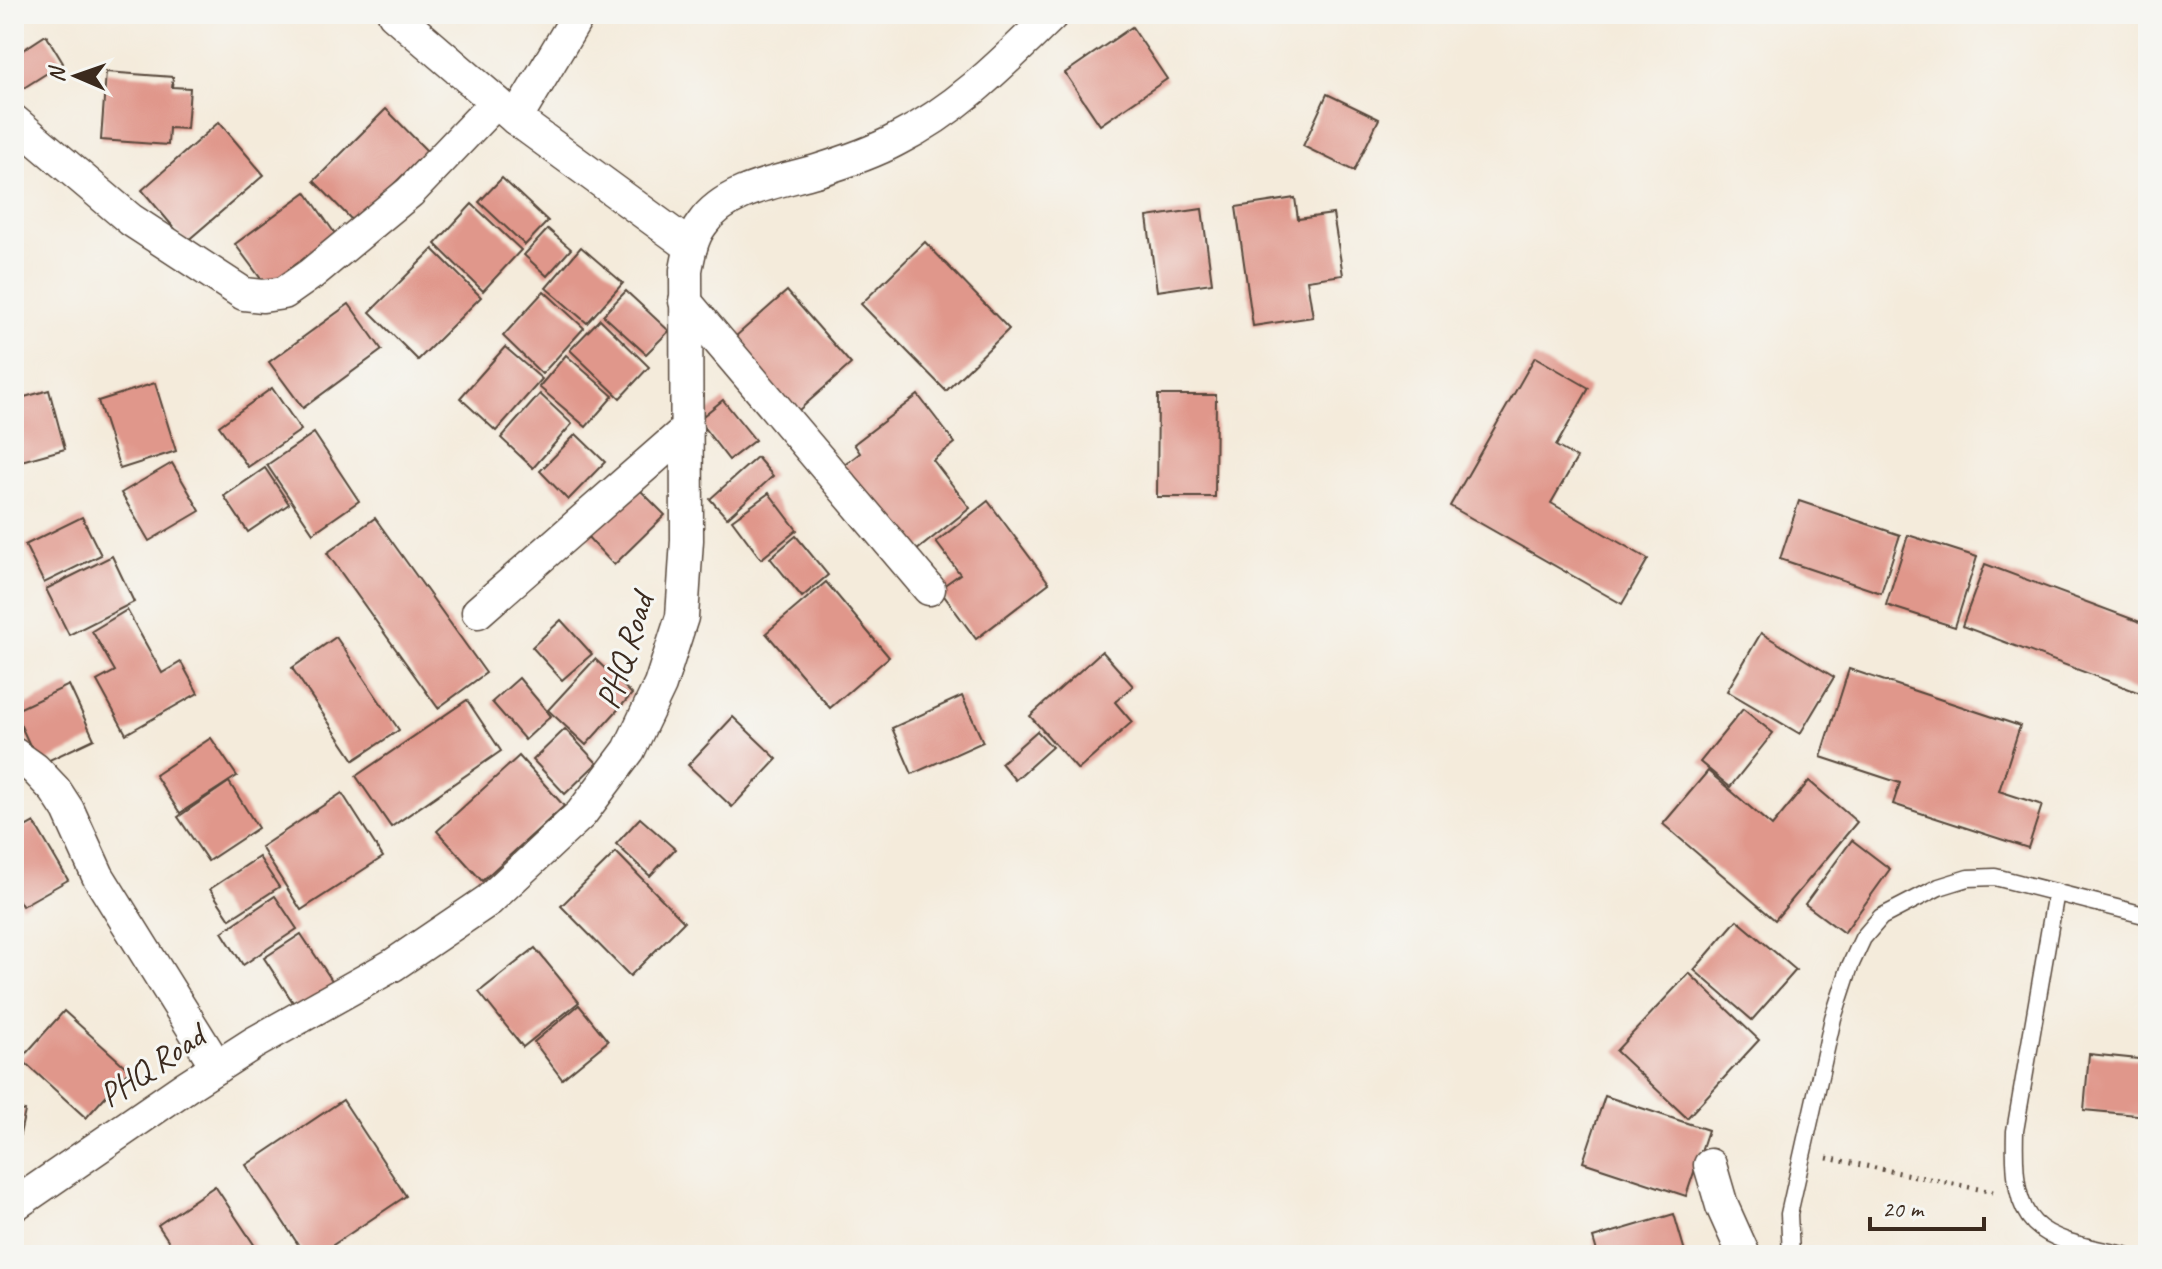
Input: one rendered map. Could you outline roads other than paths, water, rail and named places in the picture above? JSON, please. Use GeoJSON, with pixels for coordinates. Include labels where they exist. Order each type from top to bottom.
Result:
{"type":"FeatureCollection","features":[{"type":"Feature","properties":{"kind":"street"},"geometry":{"type":"LineString","coordinates":[[394,14],[506,111],[691,247]]}},
{"type":"Feature","properties":{"kind":"street","name":"PHQ Road"},"geometry":{"type":"LineString","coordinates":[[14,1205],[254,1043],[393,965],[489,900],[581,814],[629,750],[660,685],[682,617],[687,540],[686,270],[691,247],[702,224],[720,206],[747,191],[821,169],[894,142],[939,115],[985,81],[1053,14]]}},
{"type":"Feature","properties":{"kind":"street"},"geometry":{"type":"LineString","coordinates":[[14,121],[131,220],[244,294],[263,296],[284,293],[506,111],[570,19]]}},
{"type":"Feature","properties":{"kind":"street"},"geometry":{"type":"LineString","coordinates":[[685,301],[929,589]]}},
{"type":"Feature","properties":{"kind":"street"},"geometry":{"type":"LineString","coordinates":[[478,612],[687,429]]}},
{"type":"Feature","properties":{"kind":"street"},"geometry":{"type":"LineString","coordinates":[[14,754],[35,769],[55,790],[68,810],[98,876],[217,1067]]}},
{"type":"Feature","properties":{"kind":"street"},"geometry":{"type":"LineString","coordinates":[[1710,1165],[1722,1206],[1744,1255]]}},
{"type":"Feature","properties":{"kind":"lane"},"geometry":{"type":"LineString","coordinates":[[1791,1255],[1789,1214],[1833,1018],[1863,938],[1881,917],[1939,887],[1968,878],[1995,877],[2148,916]]}},
{"type":"Feature","properties":{"kind":"lane"},"geometry":{"type":"LineString","coordinates":[[2056,892],[2015,1131],[2014,1167],[2018,1196],[2028,1218],[2045,1232],[2077,1246],[2125,1255]]}}]}
